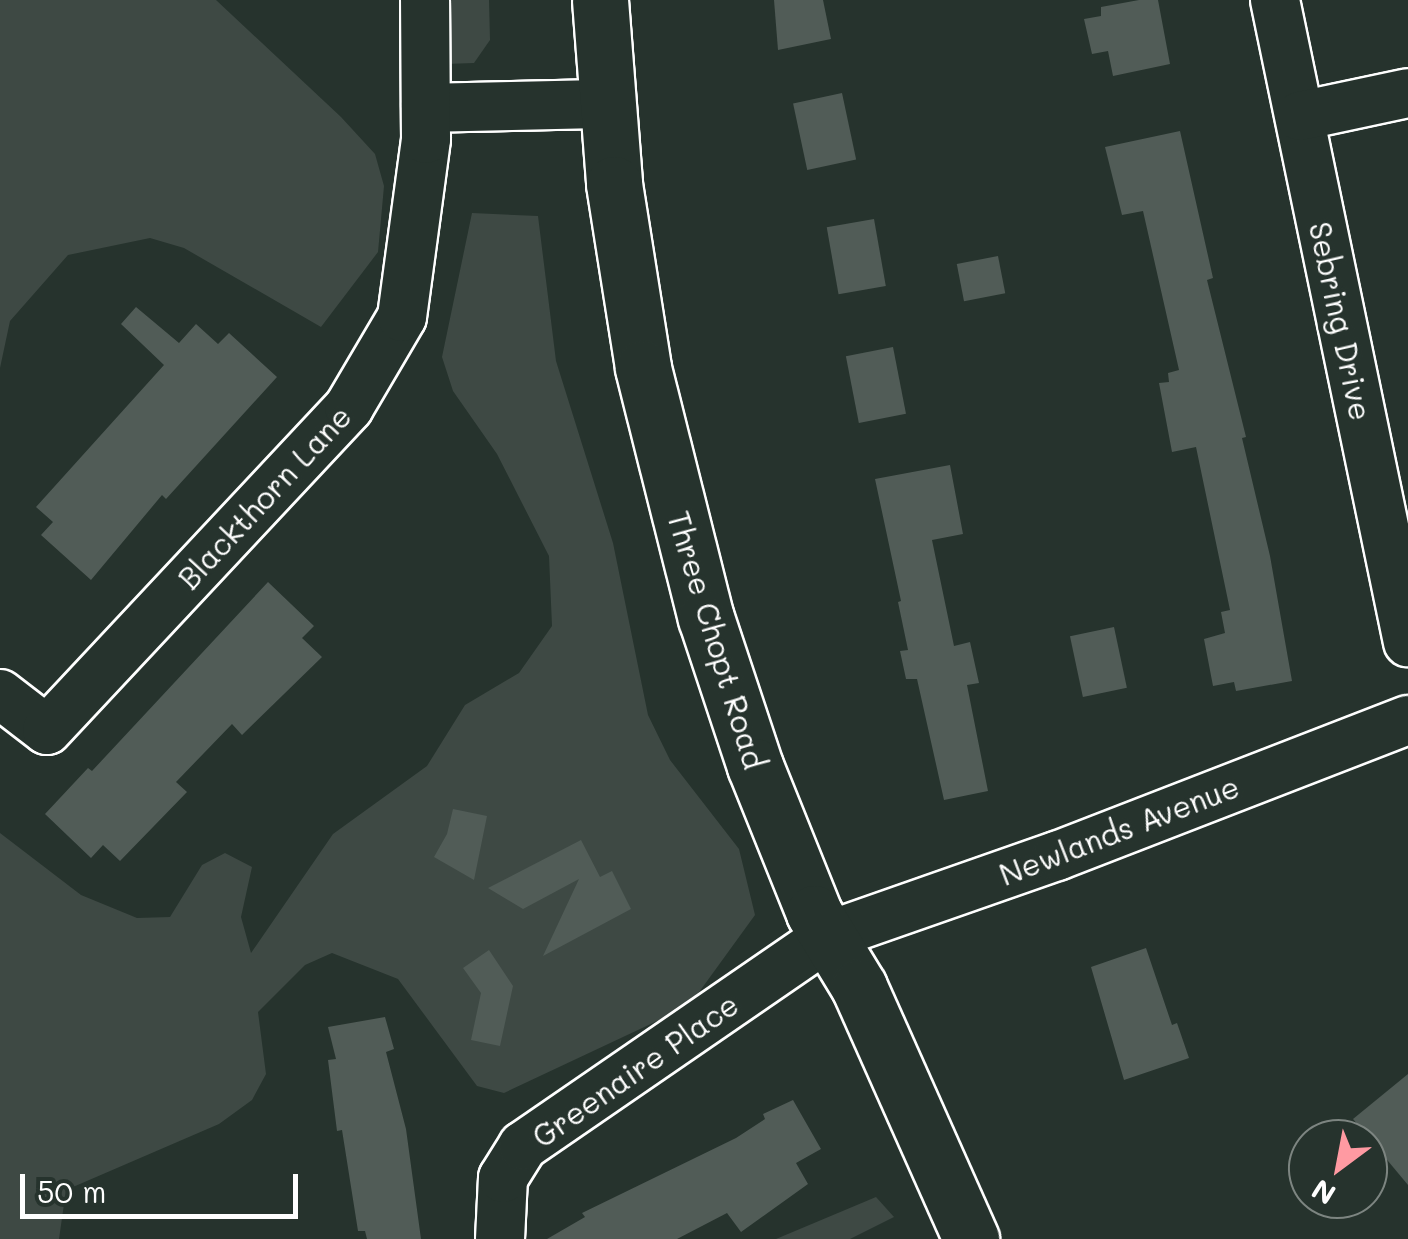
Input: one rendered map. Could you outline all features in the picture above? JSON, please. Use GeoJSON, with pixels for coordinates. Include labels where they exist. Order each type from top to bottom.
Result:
{"type":"FeatureCollection","features":[{"type":"Feature","properties":{"kind":"main road","name":"Three Chopt Road"},"geometry":{"type":"LineString","coordinates":[[600,0],[629,287],[677,514],[755,766],[814,913],[859,986],[971,1239]]}},
{"type":"Feature","properties":{"kind":"street","name":"Blackthorn Lane"},"geometry":{"type":"LineString","coordinates":[[0,694],[47,730],[349,407],[402,317],[426,139],[425,0]]}},
{"type":"Feature","properties":{"kind":"street","name":"Sebring Drive"},"geometry":{"type":"LineString","coordinates":[[1274,0],[1408,642]]}},
{"type":"Feature","properties":{"kind":"street"},"geometry":{"type":"LineString","coordinates":[[1300,116],[1408,93]]}},
{"type":"Feature","properties":{"kind":"street"},"geometry":{"type":"LineString","coordinates":[[426,108],[608,104]]}},
{"type":"Feature","properties":{"kind":"street","name":"Newlands Avenue"},"geometry":{"type":"LineString","coordinates":[[828,936],[1072,850],[1166,810],[1376,736],[1408,720]]}},
{"type":"Feature","properties":{"kind":"street","name":"Greenaire Place"},"geometry":{"type":"LineString","coordinates":[[500,1239],[503,1178],[524,1146],[828,936]]}},
{"type":"Feature","properties":{"kind":"shaded area"},"geometry":{"type":"Polygon","coordinates":[[[0,0],[216,0],[341,117],[375,154],[384,186],[378,252],[321,327],[184,248],[150,238],[68,255],[10,321],[0,368],[0,0]]]}},
{"type":"Feature","properties":{"kind":"shaded area"},"geometry":{"type":"Polygon","coordinates":[[[444,0],[489,0],[490,40],[474,63],[445,64],[444,0]]]}},
{"type":"Feature","properties":{"kind":"shaded area"},"geometry":{"type":"Polygon","coordinates":[[[472,213],[538,216],[556,361],[613,543],[648,715],[670,760],[739,849],[755,915],[689,1006],[504,1093],[477,1086],[398,979],[332,953],[305,965],[258,1012],[266,1074],[252,1100],[219,1124],[66,1190],[59,1239],[0,1239],[0,833],[81,895],[137,918],[170,917],[202,865],[225,853],[252,867],[241,917],[251,953],[333,834],[427,766],[465,705],[519,673],[552,626],[549,556],[497,454],[453,391],[442,357],[472,213]]]}},
{"type":"Feature","properties":{"kind":"shaded area"},"geometry":{"type":"Polygon","coordinates":[[[876,1197],[894,1217],[850,1239],[776,1239],[876,1197]]]}},
{"type":"Feature","properties":{"kind":"building"},"geometry":{"type":"Polygon","coordinates":[[[774,0],[823,0],[831,39],[778,50],[774,0]]]}},
{"type":"Feature","properties":{"kind":"building"},"geometry":{"type":"Polygon","coordinates":[[[1158,0],[1170,64],[1113,76],[1108,51],[1092,54],[1084,19],[1101,16],[1101,7],[1158,0]]]}},
{"type":"Feature","properties":{"kind":"building"},"geometry":{"type":"Polygon","coordinates":[[[842,93],[856,160],[807,170],[793,103],[842,93]]]}},
{"type":"Feature","properties":{"kind":"building"},"geometry":{"type":"Polygon","coordinates":[[[1180,131],[1213,278],[1207,280],[1246,437],[1242,438],[1270,556],[1292,681],[1236,691],[1234,682],[1213,686],[1204,639],[1225,633],[1221,612],[1230,610],[1196,447],[1172,452],[1159,383],[1169,382],[1168,373],[1179,370],[1143,211],[1122,215],[1105,147],[1180,131]]]}},
{"type":"Feature","properties":{"kind":"building"},"geometry":{"type":"Polygon","coordinates":[[[874,219],[886,286],[839,294],[827,227],[874,219]]]}},
{"type":"Feature","properties":{"kind":"building"},"geometry":{"type":"Polygon","coordinates":[[[998,256],[1005,293],[964,301],[957,264],[998,256]]]}},
{"type":"Feature","properties":{"kind":"building"},"geometry":{"type":"Polygon","coordinates":[[[136,307],[179,343],[196,324],[218,344],[229,333],[277,377],[166,499],[162,495],[91,580],[41,535],[53,522],[36,507],[164,365],[121,324],[136,307]]]}},
{"type":"Feature","properties":{"kind":"building"},"geometry":{"type":"Polygon","coordinates":[[[893,347],[906,414],[859,423],[846,356],[893,347]]]}},
{"type":"Feature","properties":{"kind":"building"},"geometry":{"type":"Polygon","coordinates":[[[950,465],[963,534],[932,540],[954,646],[970,642],[979,683],[967,685],[988,791],[944,800],[917,679],[906,679],[900,651],[908,650],[898,602],[901,601],[875,479],[950,465]]]}},
{"type":"Feature","properties":{"kind":"building"},"geometry":{"type":"Polygon","coordinates":[[[268,582],[314,626],[302,638],[322,657],[242,735],[232,724],[176,782],[187,792],[120,861],[103,845],[91,858],[45,814],[88,768],[92,771],[268,582]]]}},
{"type":"Feature","properties":{"kind":"building"},"geometry":{"type":"Polygon","coordinates":[[[1114,627],[1127,688],[1083,697],[1070,636],[1114,627]]]}},
{"type":"Feature","properties":{"kind":"building"},"geometry":{"type":"Polygon","coordinates":[[[453,809],[487,816],[474,880],[434,857],[447,834],[453,809]]]}},
{"type":"Feature","properties":{"kind":"building"},"geometry":{"type":"Polygon","coordinates":[[[581,840],[600,877],[612,871],[631,909],[543,956],[579,879],[523,909],[488,888],[581,840]]]}},
{"type":"Feature","properties":{"kind":"building"},"geometry":{"type":"Polygon","coordinates":[[[1146,948],[1172,1025],[1177,1023],[1189,1058],[1124,1080],[1091,967],[1146,948]]]}},
{"type":"Feature","properties":{"kind":"building"},"geometry":{"type":"Polygon","coordinates":[[[489,950],[513,986],[500,1046],[471,1040],[481,993],[463,968],[489,950]]]}},
{"type":"Feature","properties":{"kind":"building"},"geometry":{"type":"Polygon","coordinates":[[[385,1017],[394,1049],[386,1052],[406,1129],[421,1239],[367,1239],[365,1231],[358,1231],[342,1130],[337,1131],[328,1060],[336,1059],[328,1027],[385,1017]]]}},
{"type":"Feature","properties":{"kind":"building"},"geometry":{"type":"Polygon","coordinates":[[[1408,1074],[1408,1185],[1388,1161],[1388,1119],[1353,1119],[1408,1074]]]}},
{"type":"Feature","properties":{"kind":"building"},"geometry":{"type":"Polygon","coordinates":[[[793,1100],[821,1149],[796,1163],[808,1184],[741,1232],[727,1213],[677,1239],[547,1239],[585,1217],[582,1213],[736,1138],[765,1119],[763,1114],[793,1100]]]}}]}
